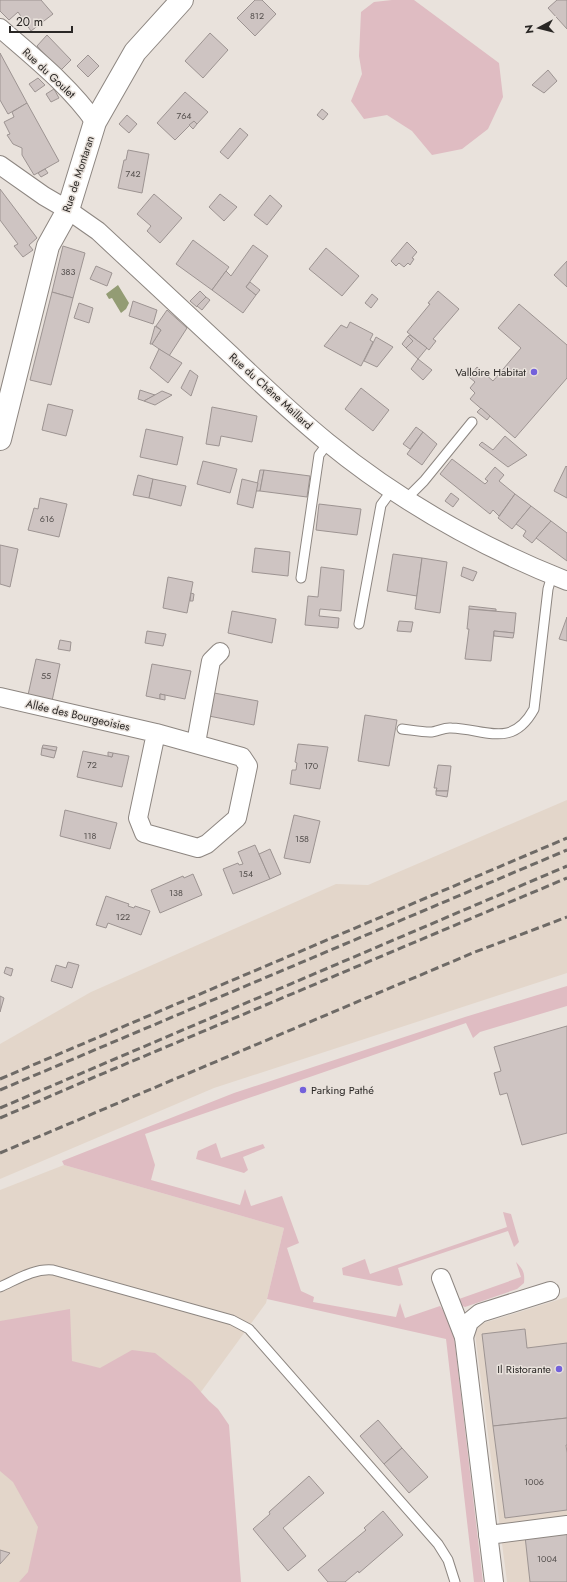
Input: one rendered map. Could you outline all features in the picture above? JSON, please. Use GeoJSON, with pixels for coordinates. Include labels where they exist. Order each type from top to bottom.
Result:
{"type":"FeatureCollection","features":[{"type":"Feature","properties":{"kind":"street","name":"Rue de Montaran"},"geometry":{"type":"LineString","coordinates":[[0,439],[48,246],[68,210],[95,122],[135,52],[182,0]]}},
{"type":"Feature","properties":{"kind":"street","name":"Rue du Goulet"},"geometry":{"type":"LineString","coordinates":[[0,28],[64,84],[84,106],[95,122]]}},
{"type":"Feature","properties":{"kind":"street","name":"Rue du Chêne Maillard"},"geometry":{"type":"LineString","coordinates":[[0,165],[98,231],[287,408],[328,443],[399,494],[458,530],[507,555],[559,578]]}},
{"type":"Feature","properties":{"kind":"street"},"geometry":{"type":"LineString","coordinates":[[196,743],[211,661],[220,652]]}},
{"type":"Feature","properties":{"kind":"street","name":"Allée des Bourgeoisies"},"geometry":{"type":"LineString","coordinates":[[0,697],[156,733],[242,756],[248,766],[237,818],[207,844],[198,848],[144,833],[138,818],[156,733]]}},
{"type":"Feature","properties":{"kind":"street"},"geometry":{"type":"LineString","coordinates":[[441,1278],[464,1337],[494,1582]]}},
{"type":"Feature","properties":{"kind":"street"},"geometry":{"type":"LineString","coordinates":[[464,1337],[469,1322],[480,1313],[550,1291]]}},
{"type":"Feature","properties":{"kind":"street"},"geometry":{"type":"LineString","coordinates":[[488,1535],[567,1525]]}},
{"type":"Feature","properties":{"kind":"lane"},"geometry":{"type":"LineString","coordinates":[[358,624],[381,505],[424,481],[472,422]]}},
{"type":"Feature","properties":{"kind":"lane"},"geometry":{"type":"LineString","coordinates":[[301,578],[319,455],[328,443]]}},
{"type":"Feature","properties":{"kind":"lane"},"geometry":{"type":"LineString","coordinates":[[402,729],[431,732],[450,728],[491,734],[507,733],[516,730],[527,722],[534,709],[548,590],[559,578]]}},
{"type":"Feature","properties":{"kind":"lane"},"geometry":{"type":"LineString","coordinates":[[0,1287],[41,1270],[53,1270],[232,1320],[249,1329],[438,1544],[448,1560],[455,1582]]}},
{"type":"Feature","properties":{"kind":"shaded area"},"geometry":{"type":"Polygon","coordinates":[[[414,0],[499,63],[503,97],[488,129],[462,149],[432,155],[412,131],[387,115],[364,119],[351,101],[362,74],[359,56],[361,12],[374,2],[414,0]]]}},
{"type":"Feature","properties":{"kind":"shaded area"},"geometry":{"type":"Polygon","coordinates":[[[118,285],[129,303],[126,309],[121,313],[112,298],[109,299],[106,294],[118,285]]]}},
{"type":"Feature","properties":{"kind":"shaded area"},"geometry":{"type":"Polygon","coordinates":[[[567,800],[567,973],[214,1088],[0,1179],[0,1044],[91,992],[336,884],[368,885],[567,800]]]}},
{"type":"Feature","properties":{"kind":"shaded area"},"geometry":{"type":"Polygon","coordinates":[[[567,986],[567,1006],[480,1032],[473,1038],[466,1023],[145,1134],[155,1165],[151,1180],[240,1205],[245,1189],[251,1206],[282,1196],[299,1243],[287,1248],[301,1291],[314,1297],[313,1302],[396,1317],[400,1303],[405,1318],[440,1306],[448,1317],[454,1336],[483,1582],[474,1582],[446,1339],[267,1299],[284,1228],[64,1165],[62,1161],[234,1093],[465,1017],[567,986]]]}},
{"type":"Feature","properties":{"kind":"shaded area"},"geometry":{"type":"Polygon","coordinates":[[[216,1143],[221,1158],[263,1144],[265,1148],[243,1157],[248,1170],[244,1173],[196,1159],[198,1151],[216,1143]]]}},
{"type":"Feature","properties":{"kind":"shaded area"},"geometry":{"type":"Polygon","coordinates":[[[64,1165],[284,1228],[266,1303],[165,1441],[181,1582],[0,1582],[0,1190],[64,1165]]]}},
{"type":"Feature","properties":{"kind":"shaded area"},"geometry":{"type":"Polygon","coordinates":[[[503,1212],[511,1214],[519,1242],[514,1247],[508,1231],[398,1268],[403,1285],[399,1286],[343,1275],[342,1268],[365,1259],[370,1274],[507,1227],[503,1212]]]}},
{"type":"Feature","properties":{"kind":"shaded area"},"geometry":{"type":"Polygon","coordinates":[[[516,1262],[524,1274],[524,1283],[517,1289],[465,1307],[460,1305],[459,1299],[521,1277],[516,1262]]]}},
{"type":"Feature","properties":{"kind":"shaded area"},"geometry":{"type":"Polygon","coordinates":[[[567,1297],[567,1582],[507,1582],[474,1326],[567,1297]]]}},
{"type":"Feature","properties":{"kind":"shaded area"},"geometry":{"type":"Polygon","coordinates":[[[70,1309],[72,1361],[100,1368],[132,1350],[155,1353],[192,1382],[218,1409],[229,1425],[241,1582],[19,1582],[28,1572],[38,1527],[13,1482],[0,1471],[0,1321],[70,1309]]]}},
{"type":"Feature","properties":{"kind":"building"},"geometry":{"type":"Polygon","coordinates":[[[0,0],[41,0],[53,14],[31,31],[18,12],[9,20],[0,11],[0,0]]]}},
{"type":"Feature","properties":{"kind":"building"},"geometry":{"type":"Polygon","coordinates":[[[255,0],[262,0],[276,14],[255,36],[237,18],[255,0]]]}},
{"type":"Feature","properties":{"kind":"building"},"geometry":{"type":"Polygon","coordinates":[[[557,0],[567,0],[567,29],[548,8],[557,0]]]}},
{"type":"Feature","properties":{"kind":"building"},"geometry":{"type":"Polygon","coordinates":[[[210,33],[228,50],[203,78],[185,61],[210,33]]]}},
{"type":"Feature","properties":{"kind":"building"},"geometry":{"type":"Polygon","coordinates":[[[47,35],[71,60],[60,71],[37,46],[47,35]]]}},
{"type":"Feature","properties":{"kind":"building"},"geometry":{"type":"Polygon","coordinates":[[[0,53],[27,103],[8,114],[0,100],[0,53]]]}},
{"type":"Feature","properties":{"kind":"building"},"geometry":{"type":"Polygon","coordinates":[[[88,55],[99,66],[88,77],[77,66],[88,55]]]}},
{"type":"Feature","properties":{"kind":"building"},"geometry":{"type":"Polygon","coordinates":[[[548,70],[557,81],[544,93],[532,85],[548,70]]]}},
{"type":"Feature","properties":{"kind":"building"},"geometry":{"type":"Polygon","coordinates":[[[38,78],[45,85],[35,92],[29,84],[38,78]]]}},
{"type":"Feature","properties":{"kind":"building"},"geometry":{"type":"Polygon","coordinates":[[[54,89],[59,98],[51,102],[46,94],[54,89]]]}},
{"type":"Feature","properties":{"kind":"building"},"geometry":{"type":"Polygon","coordinates":[[[185,92],[208,112],[197,124],[194,121],[175,140],[157,123],[185,92]]]}},
{"type":"Feature","properties":{"kind":"building"},"geometry":{"type":"Polygon","coordinates":[[[27,103],[59,161],[34,175],[22,155],[22,148],[13,144],[7,135],[10,134],[4,122],[14,117],[12,112],[27,103]]]}},
{"type":"Feature","properties":{"kind":"building"},"geometry":{"type":"Polygon","coordinates":[[[322,109],[328,114],[323,120],[317,115],[322,109]]]}},
{"type":"Feature","properties":{"kind":"building"},"geometry":{"type":"Polygon","coordinates":[[[127,115],[137,124],[129,133],[119,124],[127,115]]]}},
{"type":"Feature","properties":{"kind":"building"},"geometry":{"type":"Polygon","coordinates":[[[194,121],[197,124],[193,129],[189,125],[194,121]]]}},
{"type":"Feature","properties":{"kind":"building"},"geometry":{"type":"Polygon","coordinates":[[[240,128],[248,135],[228,159],[220,152],[240,128]]]}},
{"type":"Feature","properties":{"kind":"building"},"geometry":{"type":"Polygon","coordinates":[[[128,150],[149,154],[142,193],[118,188],[124,160],[126,160],[128,150]]]}},
{"type":"Feature","properties":{"kind":"building"},"geometry":{"type":"Polygon","coordinates":[[[45,169],[48,173],[41,177],[38,173],[45,169]]]}},
{"type":"Feature","properties":{"kind":"building"},"geometry":{"type":"Polygon","coordinates":[[[0,189],[37,238],[29,245],[33,250],[23,257],[14,246],[18,244],[0,220],[0,189]]]}},
{"type":"Feature","properties":{"kind":"building"},"geometry":{"type":"Polygon","coordinates":[[[154,194],[182,218],[160,243],[147,231],[151,226],[137,214],[154,194]]]}},
{"type":"Feature","properties":{"kind":"building"},"geometry":{"type":"Polygon","coordinates":[[[220,194],[237,207],[224,221],[209,207],[220,194]]]}},
{"type":"Feature","properties":{"kind":"building"},"geometry":{"type":"Polygon","coordinates":[[[270,195],[282,206],[267,225],[254,215],[270,195]]]}},
{"type":"Feature","properties":{"kind":"building"},"geometry":{"type":"Polygon","coordinates":[[[193,240],[229,267],[212,290],[176,264],[193,240]]]}},
{"type":"Feature","properties":{"kind":"building"},"geometry":{"type":"Polygon","coordinates":[[[407,242],[417,252],[412,258],[414,259],[410,265],[408,263],[404,267],[399,263],[396,266],[391,261],[407,242]]]}},
{"type":"Feature","properties":{"kind":"building"},"geometry":{"type":"Polygon","coordinates":[[[253,245],[268,256],[246,287],[256,295],[243,313],[212,290],[226,271],[231,276],[253,245]]]}},
{"type":"Feature","properties":{"kind":"building"},"geometry":{"type":"Polygon","coordinates":[[[63,246],[85,253],[73,298],[52,292],[63,246]]]}},
{"type":"Feature","properties":{"kind":"building"},"geometry":{"type":"Polygon","coordinates":[[[326,248],[359,276],[342,296],[309,269],[326,248]]]}},
{"type":"Feature","properties":{"kind":"building"},"geometry":{"type":"Polygon","coordinates":[[[567,261],[567,287],[554,275],[567,261]]]}},
{"type":"Feature","properties":{"kind":"building"},"geometry":{"type":"Polygon","coordinates":[[[96,266],[112,273],[107,286],[90,279],[96,266]]]}},
{"type":"Feature","properties":{"kind":"building"},"geometry":{"type":"Polygon","coordinates":[[[250,282],[260,290],[256,295],[246,287],[250,282]]]}},
{"type":"Feature","properties":{"kind":"building"},"geometry":{"type":"Polygon","coordinates":[[[200,291],[206,297],[197,307],[190,301],[200,291]]]}},
{"type":"Feature","properties":{"kind":"building"},"geometry":{"type":"Polygon","coordinates":[[[438,291],[459,309],[433,339],[436,341],[429,350],[407,332],[430,304],[428,303],[438,291]]]}},
{"type":"Feature","properties":{"kind":"building"},"geometry":{"type":"Polygon","coordinates":[[[52,292],[73,298],[51,385],[30,380],[52,292]]]}},
{"type":"Feature","properties":{"kind":"building"},"geometry":{"type":"Polygon","coordinates":[[[372,294],[378,299],[371,308],[365,303],[372,294]]]}},
{"type":"Feature","properties":{"kind":"building"},"geometry":{"type":"Polygon","coordinates":[[[206,297],[210,300],[202,310],[197,306],[206,297]]]}},
{"type":"Feature","properties":{"kind":"building"},"geometry":{"type":"Polygon","coordinates":[[[133,301],[157,310],[153,324],[129,316],[133,301]]]}},
{"type":"Feature","properties":{"kind":"building"},"geometry":{"type":"Polygon","coordinates":[[[79,303],[93,308],[89,323],[74,318],[79,303]]]}},
{"type":"Feature","properties":{"kind":"building","name":"Valloire Habitat"},"geometry":{"type":"Polygon","coordinates":[[[519,304],[567,345],[567,378],[515,438],[470,399],[475,393],[470,388],[475,382],[469,377],[477,367],[493,381],[521,348],[498,328],[519,304]]]}},
{"type":"Feature","properties":{"kind":"building"},"geometry":{"type":"Polygon","coordinates":[[[167,310],[187,328],[169,356],[152,344],[161,330],[156,326],[167,310]]]}},
{"type":"Feature","properties":{"kind":"building"},"geometry":{"type":"Polygon","coordinates":[[[350,322],[373,334],[370,340],[373,342],[361,366],[324,346],[341,325],[347,328],[350,322]]]}},
{"type":"Feature","properties":{"kind":"building"},"geometry":{"type":"Polygon","coordinates":[[[155,326],[161,330],[152,344],[150,344],[155,326]]]}},
{"type":"Feature","properties":{"kind":"building"},"geometry":{"type":"Polygon","coordinates":[[[410,335],[427,348],[418,359],[406,348],[413,341],[408,336],[410,335]]]}},
{"type":"Feature","properties":{"kind":"building"},"geometry":{"type":"Polygon","coordinates":[[[408,336],[413,341],[406,348],[402,344],[408,336]]]}},
{"type":"Feature","properties":{"kind":"building"},"geometry":{"type":"Polygon","coordinates":[[[376,337],[393,347],[377,367],[364,361],[376,337]]]}},
{"type":"Feature","properties":{"kind":"building"},"geometry":{"type":"Polygon","coordinates":[[[159,349],[182,363],[168,383],[150,368],[159,349]]]}},
{"type":"Feature","properties":{"kind":"building"},"geometry":{"type":"Polygon","coordinates":[[[418,359],[432,370],[423,380],[411,369],[418,359]]]}},
{"type":"Feature","properties":{"kind":"building"},"geometry":{"type":"Polygon","coordinates":[[[190,370],[198,376],[191,396],[181,388],[190,370]]]}},
{"type":"Feature","properties":{"kind":"building"},"geometry":{"type":"Polygon","coordinates":[[[361,388],[389,410],[373,431],[345,409],[361,388]]]}},
{"type":"Feature","properties":{"kind":"building"},"geometry":{"type":"Polygon","coordinates":[[[140,390],[155,395],[144,401],[138,399],[140,390]]]}},
{"type":"Feature","properties":{"kind":"building"},"geometry":{"type":"Polygon","coordinates":[[[162,391],[172,395],[155,405],[144,401],[162,391]]]}},
{"type":"Feature","properties":{"kind":"building"},"geometry":{"type":"Polygon","coordinates":[[[48,404],[73,410],[66,436],[42,430],[48,404]]]}},
{"type":"Feature","properties":{"kind":"building"},"geometry":{"type":"Polygon","coordinates":[[[212,407],[257,416],[252,442],[221,436],[219,446],[206,444],[212,407]]]}},
{"type":"Feature","properties":{"kind":"building"},"geometry":{"type":"Polygon","coordinates":[[[481,408],[490,416],[487,420],[477,412],[481,408]]]}},
{"type":"Feature","properties":{"kind":"building"},"geometry":{"type":"Polygon","coordinates":[[[416,427],[423,432],[410,449],[403,444],[416,427]]]}},
{"type":"Feature","properties":{"kind":"building"},"geometry":{"type":"Polygon","coordinates":[[[146,429],[183,437],[177,465],[140,457],[146,429]]]}},
{"type":"Feature","properties":{"kind":"building"},"geometry":{"type":"Polygon","coordinates":[[[423,432],[437,444],[422,465],[407,454],[423,432]]]}},
{"type":"Feature","properties":{"kind":"building"},"geometry":{"type":"Polygon","coordinates":[[[505,436],[527,455],[508,467],[479,445],[482,442],[493,450],[505,436]]]}},
{"type":"Feature","properties":{"kind":"building"},"geometry":{"type":"Polygon","coordinates":[[[452,459],[485,484],[488,481],[485,479],[495,467],[504,475],[499,481],[515,494],[499,516],[493,510],[490,514],[440,474],[452,459]]]}},
{"type":"Feature","properties":{"kind":"building"},"geometry":{"type":"Polygon","coordinates":[[[203,461],[237,469],[230,493],[197,484],[203,461]]]}},
{"type":"Feature","properties":{"kind":"building"},"geometry":{"type":"Polygon","coordinates":[[[566,466],[567,467],[567,498],[554,491],[566,466]]]}},
{"type":"Feature","properties":{"kind":"building"},"geometry":{"type":"Polygon","coordinates":[[[260,470],[264,470],[260,491],[256,491],[260,470]]]}},
{"type":"Feature","properties":{"kind":"building"},"geometry":{"type":"Polygon","coordinates":[[[264,470],[310,476],[307,497],[260,491],[264,470]]]}},
{"type":"Feature","properties":{"kind":"building"},"geometry":{"type":"Polygon","coordinates":[[[138,475],[153,479],[149,498],[133,495],[138,475]]]}},
{"type":"Feature","properties":{"kind":"building"},"geometry":{"type":"Polygon","coordinates":[[[153,479],[186,486],[181,506],[149,498],[153,479]]]}},
{"type":"Feature","properties":{"kind":"building"},"geometry":{"type":"Polygon","coordinates":[[[242,479],[258,483],[253,508],[237,504],[242,479]]]}},
{"type":"Feature","properties":{"kind":"building"},"geometry":{"type":"Polygon","coordinates":[[[451,493],[459,499],[453,507],[445,501],[451,493]]]}},
{"type":"Feature","properties":{"kind":"building"},"geometry":{"type":"Polygon","coordinates":[[[515,494],[531,506],[512,529],[498,518],[515,494]]]}},
{"type":"Feature","properties":{"kind":"building"},"geometry":{"type":"Polygon","coordinates":[[[40,498],[67,504],[59,537],[28,530],[34,508],[38,509],[40,498]]]}},
{"type":"Feature","properties":{"kind":"building"},"geometry":{"type":"Polygon","coordinates":[[[319,504],[361,509],[357,535],[316,530],[319,504]]]}},
{"type":"Feature","properties":{"kind":"building"},"geometry":{"type":"Polygon","coordinates":[[[531,506],[551,521],[532,543],[523,536],[526,531],[516,524],[531,506]]]}},
{"type":"Feature","properties":{"kind":"building"},"geometry":{"type":"Polygon","coordinates":[[[551,521],[567,533],[567,561],[536,538],[551,521]]]}},
{"type":"Feature","properties":{"kind":"building"},"geometry":{"type":"Polygon","coordinates":[[[0,545],[18,549],[10,587],[0,584],[0,545]]]}},
{"type":"Feature","properties":{"kind":"building"},"geometry":{"type":"Polygon","coordinates":[[[255,548],[290,552],[288,576],[252,572],[255,548]]]}},
{"type":"Feature","properties":{"kind":"building"},"geometry":{"type":"Polygon","coordinates":[[[393,554],[422,558],[417,596],[387,591],[393,554]]]}},
{"type":"Feature","properties":{"kind":"building"},"geometry":{"type":"Polygon","coordinates":[[[422,558],[447,562],[440,613],[415,609],[422,558]]]}},
{"type":"Feature","properties":{"kind":"building"},"geometry":{"type":"Polygon","coordinates":[[[321,567],[344,570],[341,611],[320,609],[319,616],[339,618],[338,628],[305,625],[308,596],[318,597],[321,567]]]}},
{"type":"Feature","properties":{"kind":"building"},"geometry":{"type":"Polygon","coordinates":[[[463,567],[477,572],[473,581],[461,576],[463,567]]]}},
{"type":"Feature","properties":{"kind":"building"},"geometry":{"type":"Polygon","coordinates":[[[168,577],[193,582],[187,613],[163,608],[168,577]]]}},
{"type":"Feature","properties":{"kind":"building"},"geometry":{"type":"Polygon","coordinates":[[[191,593],[194,594],[193,601],[190,601],[191,593]]]}},
{"type":"Feature","properties":{"kind":"building"},"geometry":{"type":"Polygon","coordinates":[[[469,606],[496,609],[496,611],[469,609],[469,606]]]}},
{"type":"Feature","properties":{"kind":"building"},"geometry":{"type":"Polygon","coordinates":[[[469,609],[516,613],[514,633],[494,631],[491,661],[465,659],[469,629],[467,629],[469,609]]]}},
{"type":"Feature","properties":{"kind":"building"},"geometry":{"type":"Polygon","coordinates":[[[232,611],[276,619],[272,643],[228,633],[232,611]]]}},
{"type":"Feature","properties":{"kind":"building"},"geometry":{"type":"Polygon","coordinates":[[[567,617],[567,641],[559,639],[567,617]]]}},
{"type":"Feature","properties":{"kind":"building"},"geometry":{"type":"Polygon","coordinates":[[[399,621],[413,622],[411,632],[397,631],[399,621]]]}},
{"type":"Feature","properties":{"kind":"building"},"geometry":{"type":"Polygon","coordinates":[[[147,631],[166,634],[163,646],[145,643],[147,631]]]}},
{"type":"Feature","properties":{"kind":"building"},"geometry":{"type":"Polygon","coordinates":[[[494,631],[514,633],[513,638],[494,636],[494,631]]]}},
{"type":"Feature","properties":{"kind":"building"},"geometry":{"type":"Polygon","coordinates":[[[60,640],[71,642],[70,651],[58,649],[60,640]]]}},
{"type":"Feature","properties":{"kind":"building"},"geometry":{"type":"Polygon","coordinates":[[[36,659],[60,664],[52,701],[28,695],[36,659]]]}},
{"type":"Feature","properties":{"kind":"building"},"geometry":{"type":"Polygon","coordinates":[[[152,664],[191,671],[185,699],[160,694],[160,699],[146,696],[152,664]]]}},
{"type":"Feature","properties":{"kind":"building"},"geometry":{"type":"Polygon","coordinates":[[[214,693],[258,701],[254,725],[209,716],[214,693]]]}},
{"type":"Feature","properties":{"kind":"building"},"geometry":{"type":"Polygon","coordinates":[[[160,694],[165,695],[165,700],[160,699],[160,694]]]}},
{"type":"Feature","properties":{"kind":"building"},"geometry":{"type":"Polygon","coordinates":[[[365,715],[397,720],[389,766],[358,761],[365,715]]]}},
{"type":"Feature","properties":{"kind":"building"},"geometry":{"type":"Polygon","coordinates":[[[298,744],[328,747],[320,789],[290,784],[292,770],[296,770],[297,763],[295,762],[298,744]]]}},
{"type":"Feature","properties":{"kind":"building"},"geometry":{"type":"Polygon","coordinates":[[[43,745],[57,747],[56,751],[42,748],[43,745]]]}},
{"type":"Feature","properties":{"kind":"building"},"geometry":{"type":"Polygon","coordinates":[[[42,748],[56,751],[54,758],[41,755],[42,748]]]}},
{"type":"Feature","properties":{"kind":"building"},"geometry":{"type":"Polygon","coordinates":[[[83,751],[112,757],[113,753],[129,756],[122,787],[77,777],[83,751]]]}},
{"type":"Feature","properties":{"kind":"building"},"geometry":{"type":"Polygon","coordinates":[[[108,752],[113,753],[112,757],[108,756],[108,752]]]}},
{"type":"Feature","properties":{"kind":"building"},"geometry":{"type":"Polygon","coordinates":[[[438,765],[451,766],[448,791],[436,791],[437,788],[434,788],[438,765]]]}},
{"type":"Feature","properties":{"kind":"building"},"geometry":{"type":"Polygon","coordinates":[[[436,791],[448,791],[447,797],[436,795],[436,791]]]}},
{"type":"Feature","properties":{"kind":"building"},"geometry":{"type":"Polygon","coordinates":[[[65,810],[117,823],[110,849],[60,836],[65,810]]]}},
{"type":"Feature","properties":{"kind":"building"},"geometry":{"type":"Polygon","coordinates":[[[294,815],[320,821],[310,863],[284,858],[294,815]]]}},
{"type":"Feature","properties":{"kind":"building"},"geometry":{"type":"Polygon","coordinates":[[[255,845],[270,879],[233,894],[223,869],[238,863],[239,865],[243,864],[238,852],[255,845]]]}},
{"type":"Feature","properties":{"kind":"building"},"geometry":{"type":"Polygon","coordinates":[[[270,849],[281,874],[270,879],[259,854],[270,849]]]}},
{"type":"Feature","properties":{"kind":"building"},"geometry":{"type":"Polygon","coordinates":[[[193,874],[202,895],[160,913],[151,890],[183,876],[184,878],[193,874]]]}},
{"type":"Feature","properties":{"kind":"building"},"geometry":{"type":"Polygon","coordinates":[[[106,896],[129,904],[128,906],[134,908],[135,906],[150,911],[141,935],[108,923],[106,928],[96,925],[106,896]]]}},
{"type":"Feature","properties":{"kind":"building"},"geometry":{"type":"Polygon","coordinates":[[[68,962],[79,965],[72,988],[51,981],[56,965],[66,968],[68,962]]]}},
{"type":"Feature","properties":{"kind":"building"},"geometry":{"type":"Polygon","coordinates":[[[6,967],[13,969],[11,976],[4,973],[6,967]]]}},
{"type":"Feature","properties":{"kind":"building"},"geometry":{"type":"Polygon","coordinates":[[[0,996],[4,998],[0,1012],[0,996]]]}},
{"type":"Feature","properties":{"kind":"building"},"geometry":{"type":"Polygon","coordinates":[[[567,1026],[567,1133],[522,1145],[507,1093],[500,1095],[494,1073],[501,1071],[494,1047],[567,1026]]]}},
{"type":"Feature","properties":{"kind":"building"},"geometry":{"type":"Polygon","coordinates":[[[525,1329],[527,1348],[567,1343],[567,1418],[493,1426],[482,1334],[525,1329]]]}},
{"type":"Feature","properties":{"kind":"building"},"geometry":{"type":"Polygon","coordinates":[[[567,1418],[567,1510],[505,1518],[493,1426],[567,1418]]]}},
{"type":"Feature","properties":{"kind":"building"},"geometry":{"type":"Polygon","coordinates":[[[378,1420],[402,1448],[384,1464],[360,1436],[378,1420]]]}},
{"type":"Feature","properties":{"kind":"building"},"geometry":{"type":"Polygon","coordinates":[[[402,1448],[428,1477],[409,1493],[384,1464],[402,1448]]]}},
{"type":"Feature","properties":{"kind":"building"},"geometry":{"type":"Polygon","coordinates":[[[309,1476],[324,1493],[283,1528],[306,1556],[288,1571],[253,1529],[270,1514],[269,1512],[309,1476]]]}},
{"type":"Feature","properties":{"kind":"building"},"geometry":{"type":"Polygon","coordinates":[[[383,1511],[403,1535],[359,1573],[358,1571],[345,1582],[328,1582],[318,1570],[366,1530],[364,1528],[383,1511]]]}},
{"type":"Feature","properties":{"kind":"building"},"geometry":{"type":"Polygon","coordinates":[[[567,1532],[567,1582],[530,1582],[525,1536],[567,1532]]]}},
{"type":"Feature","properties":{"kind":"building"},"geometry":{"type":"Polygon","coordinates":[[[0,1550],[10,1553],[0,1564],[0,1550]]]}},
{"type":"Feature","properties":{"kind":"railway"},"geometry":{"type":"LineString","coordinates":[[0,1079],[567,838]]}},
{"type":"Feature","properties":{"kind":"railway"},"geometry":{"type":"LineString","coordinates":[[0,1090],[567,850]]}},
{"type":"Feature","properties":{"kind":"railway"},"geometry":{"type":"LineString","coordinates":[[0,1108],[567,866]]}},
{"type":"Feature","properties":{"kind":"railway"},"geometry":{"type":"LineString","coordinates":[[0,1118],[567,878]]}},
{"type":"Feature","properties":{"kind":"railway"},"geometry":{"type":"LineString","coordinates":[[0,1153],[475,952],[567,917]]}},
{"type":"Feature","properties":{"kind":"place","name":"Valloire Habitat"},"geometry":{"type":"Point","coordinates":[534,372]}},
{"type":"Feature","properties":{"kind":"place","name":"Parking Pathé"},"geometry":{"type":"Point","coordinates":[303,1090]}},
{"type":"Feature","properties":{"kind":"place","name":"Il Ristorante"},"geometry":{"type":"Point","coordinates":[559,1369]}}]}
